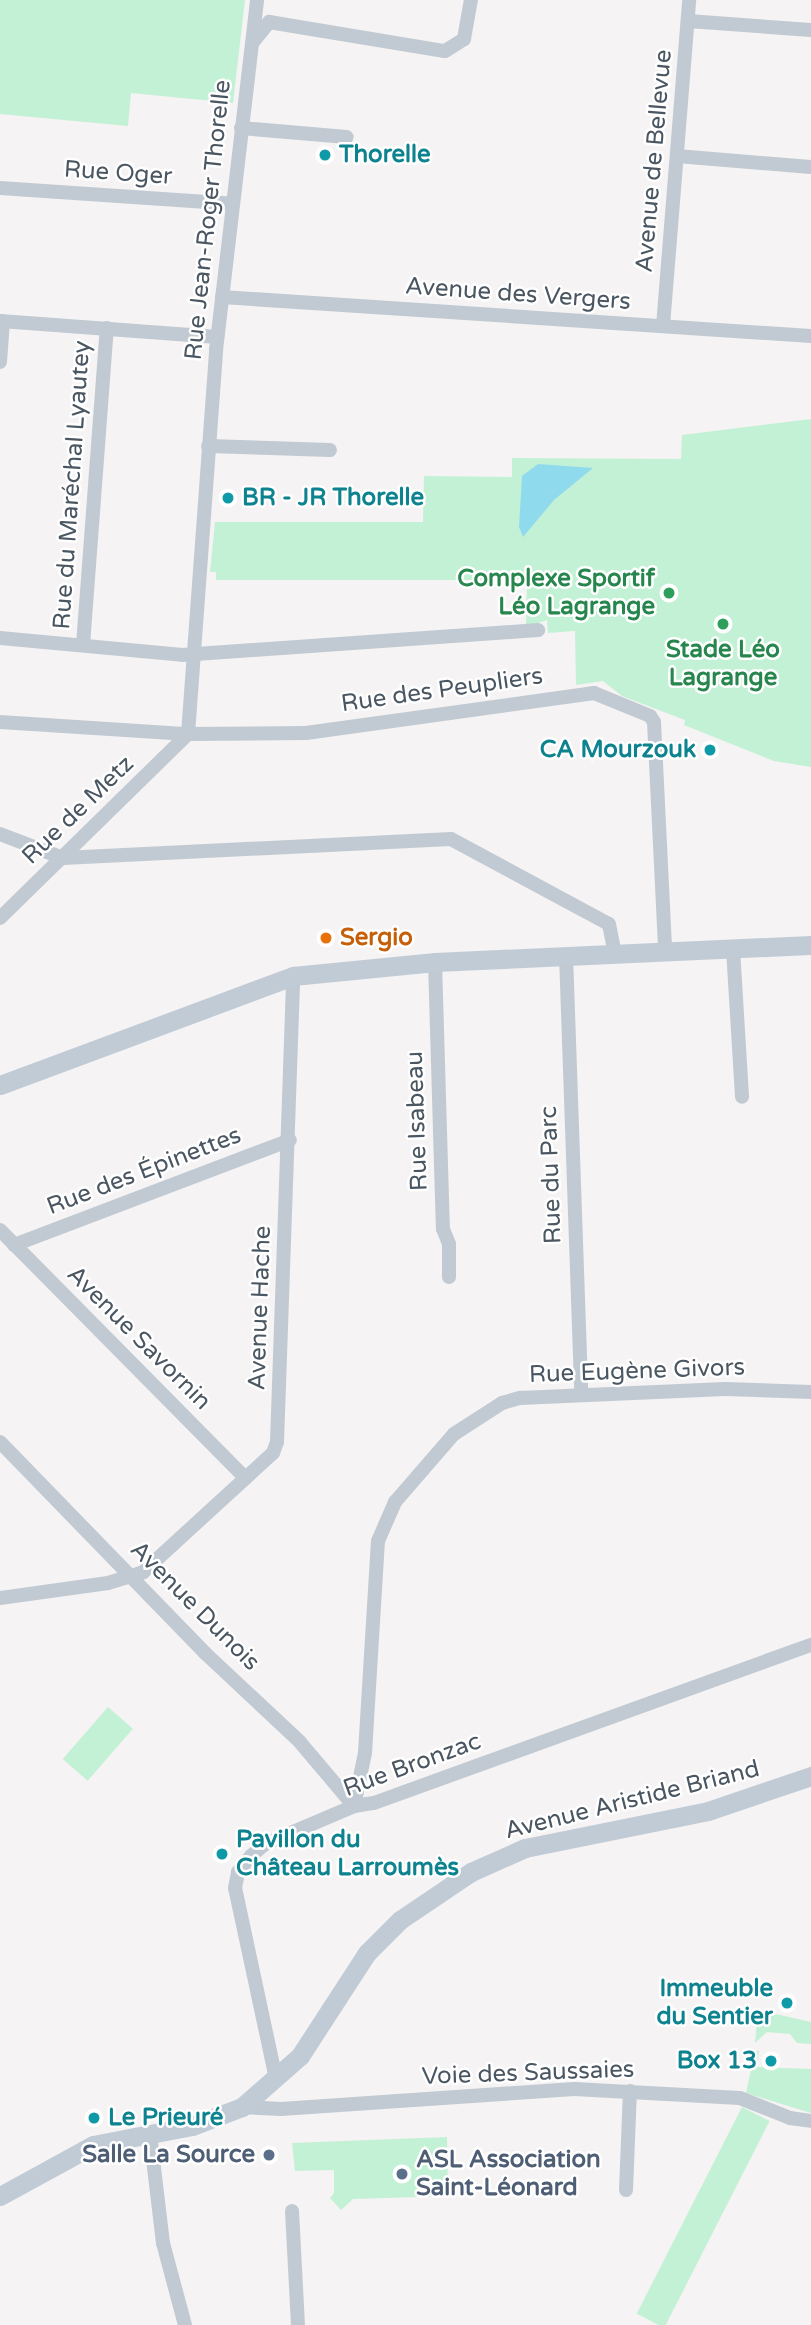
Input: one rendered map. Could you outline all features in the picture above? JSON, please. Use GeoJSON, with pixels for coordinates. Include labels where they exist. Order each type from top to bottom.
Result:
{"type":"FeatureCollection","features":[{"type":"Feature","properties":{"kind":"street","name":"Rue Jean-Roger Thorelle"},"geometry":{"type":"LineString","coordinates":[[258,0],[269,22]]}},
{"type":"Feature","properties":{"kind":"street","name":"Rue Jean-Roger Thorelle"},"geometry":{"type":"LineString","coordinates":[[188,734],[197,577],[216,446],[217,337],[258,0]]}},
{"type":"Feature","properties":{"kind":"street"},"geometry":{"type":"LineString","coordinates":[[251,45],[269,22],[445,51],[464,39],[471,0]]}},
{"type":"Feature","properties":{"kind":"street","name":"Avenue de Bellevue"},"geometry":{"type":"LineString","coordinates":[[663,326],[690,0]]}},
{"type":"Feature","properties":{"kind":"street"},"geometry":{"type":"LineString","coordinates":[[688,21],[811,30]]}},
{"type":"Feature","properties":{"kind":"street"},"geometry":{"type":"LineString","coordinates":[[241,128],[347,136]]}},
{"type":"Feature","properties":{"kind":"street"},"geometry":{"type":"LineString","coordinates":[[677,156],[811,167]]}},
{"type":"Feature","properties":{"kind":"street","name":"Rue Oger"},"geometry":{"type":"LineString","coordinates":[[0,188],[232,204]]}},
{"type":"Feature","properties":{"kind":"street","name":"Avenue des Vergers"},"geometry":{"type":"LineString","coordinates":[[222,297],[811,336]]}},
{"type":"Feature","properties":{"kind":"street"},"geometry":{"type":"LineString","coordinates":[[0,362],[1,321],[217,337]]}},
{"type":"Feature","properties":{"kind":"street","name":"Rue du Maréchal Lyautey"},"geometry":{"type":"LineString","coordinates":[[83,645],[107,328]]}},
{"type":"Feature","properties":{"kind":"street"},"geometry":{"type":"LineString","coordinates":[[216,446],[330,450]]}},
{"type":"Feature","properties":{"kind":"street"},"geometry":{"type":"LineString","coordinates":[[0,638],[191,655],[538,630]]}},
{"type":"Feature","properties":{"kind":"street","name":"Rue des Peupliers"},"geometry":{"type":"LineString","coordinates":[[0,722],[188,734],[306,733],[585,692],[650,716],[664,951]]}},
{"type":"Feature","properties":{"kind":"street","name":"Rue de Metz"},"geometry":{"type":"LineString","coordinates":[[0,918],[188,734]]}},
{"type":"Feature","properties":{"kind":"street"},"geometry":{"type":"LineString","coordinates":[[0,834],[63,858],[451,839],[609,924],[615,954]]}},
{"type":"Feature","properties":{"kind":"street"},"geometry":{"type":"LineString","coordinates":[[0,1085],[293,976],[435,962],[811,945]]}},
{"type":"Feature","properties":{"kind":"street"},"geometry":{"type":"LineString","coordinates":[[733,949],[742,1097]]}},
{"type":"Feature","properties":{"kind":"street","name":"Rue du Parc"},"geometry":{"type":"LineString","coordinates":[[566,956],[582,1393]]}},
{"type":"Feature","properties":{"kind":"street","name":"Rue Isabeau"},"geometry":{"type":"LineString","coordinates":[[435,962],[443,1229],[449,1244],[449,1277]]}},
{"type":"Feature","properties":{"kind":"street","name":"Avenue Hache"},"geometry":{"type":"LineString","coordinates":[[133,1577],[273,1453],[277,1442],[290,1140],[293,976]]}},
{"type":"Feature","properties":{"kind":"street","name":"Rue des Épinettes"},"geometry":{"type":"LineString","coordinates":[[14,1245],[290,1140]]}},
{"type":"Feature","properties":{"kind":"street","name":"Avenue Savornin"},"geometry":{"type":"LineString","coordinates":[[0,1230],[245,1478]]}},
{"type":"Feature","properties":{"kind":"street","name":"Rue Eugène Givors"},"geometry":{"type":"LineString","coordinates":[[354,1806],[365,1754],[378,1541],[395,1502],[454,1434],[477,1417],[520,1398],[582,1393],[811,1392]]}},
{"type":"Feature","properties":{"kind":"street","name":"Avenue Dunois"},"geometry":{"type":"LineString","coordinates":[[0,1442],[299,1741],[354,1806]]}},
{"type":"Feature","properties":{"kind":"street"},"geometry":{"type":"LineString","coordinates":[[0,1598],[133,1577]]}},
{"type":"Feature","properties":{"kind":"street","name":"Rue Bronzac"},"geometry":{"type":"LineString","coordinates":[[276,2079],[235,1888],[238,1872],[265,1844],[354,1806],[374,1803],[811,1645]]}},
{"type":"Feature","properties":{"kind":"street","name":"Avenue Aristide Briand"},"geometry":{"type":"LineString","coordinates":[[0,2196],[79,2150],[203,2123],[242,2107],[300,2056],[367,1953],[400,1920],[471,1872],[525,1848],[708,1811],[809,1780]]}},
{"type":"Feature","properties":{"kind":"street","name":"Voie des Saussaies"},"geometry":{"type":"LineString","coordinates":[[242,2107],[281,2109],[574,2089],[740,2098],[790,2118],[811,2121]]}},
{"type":"Feature","properties":{"kind":"street"},"geometry":{"type":"LineString","coordinates":[[626,2190],[630,2091]]}},
{"type":"Feature","properties":{"kind":"street"},"geometry":{"type":"LineString","coordinates":[[150,2134],[163,2243],[185,2325]]}},
{"type":"Feature","properties":{"kind":"street"},"geometry":{"type":"LineString","coordinates":[[292,2211],[298,2325]]}},
{"type":"Feature","properties":{"kind":"green space"},"geometry":{"type":"Polygon","coordinates":[[[0,0],[245,0],[233,103],[131,93],[128,126],[0,114],[0,0]]]}},
{"type":"Feature","properties":{"kind":"green space","name":"Complexe Sportif Léo Lagrange"},"geometry":{"type":"Polygon","coordinates":[[[811,419],[811,767],[774,761],[684,725],[685,720],[622,696],[603,681],[576,685],[575,631],[548,633],[547,620],[526,627],[527,580],[216,580],[216,572],[210,572],[215,522],[423,522],[424,476],[512,477],[512,458],[681,459],[682,435],[811,419]]]}},
{"type":"Feature","properties":{"kind":"green space"},"geometry":{"type":"Polygon","coordinates":[[[108,1707],[133,1729],[88,1781],[63,1759],[108,1707]]]}},
{"type":"Feature","properties":{"kind":"green space"},"geometry":{"type":"Polygon","coordinates":[[[758,2010],[811,2022],[811,2044],[797,2043],[790,2034],[767,2032],[755,2043],[758,2010]]]}},
{"type":"Feature","properties":{"kind":"green space"},"geometry":{"type":"Polygon","coordinates":[[[755,2051],[759,2051],[757,2067],[811,2069],[811,2113],[746,2093],[755,2051]]]}},
{"type":"Feature","properties":{"kind":"green space"},"geometry":{"type":"Polygon","coordinates":[[[742,2107],[770,2121],[666,2325],[659,2325],[637,2314],[742,2107]]]}},
{"type":"Feature","properties":{"kind":"green space"},"geometry":{"type":"Polygon","coordinates":[[[447,2137],[448,2196],[353,2199],[341,2210],[330,2198],[334,2193],[334,2170],[295,2171],[292,2143],[447,2137]]]}},
{"type":"Feature","properties":{"kind":"water"},"geometry":{"type":"Polygon","coordinates":[[[538,464],[593,468],[554,500],[523,537],[519,527],[522,476],[538,464]]]}},
{"type":"Feature","properties":{"kind":"place","name":"Thorelle"},"geometry":{"type":"Point","coordinates":[325,155]}},
{"type":"Feature","properties":{"kind":"place","name":"BR - JR Thorelle"},"geometry":{"type":"Point","coordinates":[228,498]}},
{"type":"Feature","properties":{"kind":"place","name":"Complexe Sportif Léo Lagrange"},"geometry":{"type":"Point","coordinates":[669,593]}},
{"type":"Feature","properties":{"kind":"place","name":"Stade Léo Lagrange"},"geometry":{"type":"Point","coordinates":[723,624]}},
{"type":"Feature","properties":{"kind":"place","name":"CA Mourzouk"},"geometry":{"type":"Point","coordinates":[710,750]}},
{"type":"Feature","properties":{"kind":"place","name":"Sergio"},"geometry":{"type":"Point","coordinates":[326,938]}},
{"type":"Feature","properties":{"kind":"place","name":"Pavillon du Château Larroumès"},"geometry":{"type":"Point","coordinates":[222,1854]}},
{"type":"Feature","properties":{"kind":"place","name":"Immeuble du Sentier"},"geometry":{"type":"Point","coordinates":[787,2003]}},
{"type":"Feature","properties":{"kind":"place","name":"Box 13"},"geometry":{"type":"Point","coordinates":[771,2061]}},
{"type":"Feature","properties":{"kind":"place","name":"Le Prieuré"},"geometry":{"type":"Point","coordinates":[94,2118]}},
{"type":"Feature","properties":{"kind":"place","name":"Salle La Source"},"geometry":{"type":"Point","coordinates":[269,2155]}},
{"type":"Feature","properties":{"kind":"place","name":"ASL Association Saint-Léonard"},"geometry":{"type":"Point","coordinates":[402,2174]}}]}
